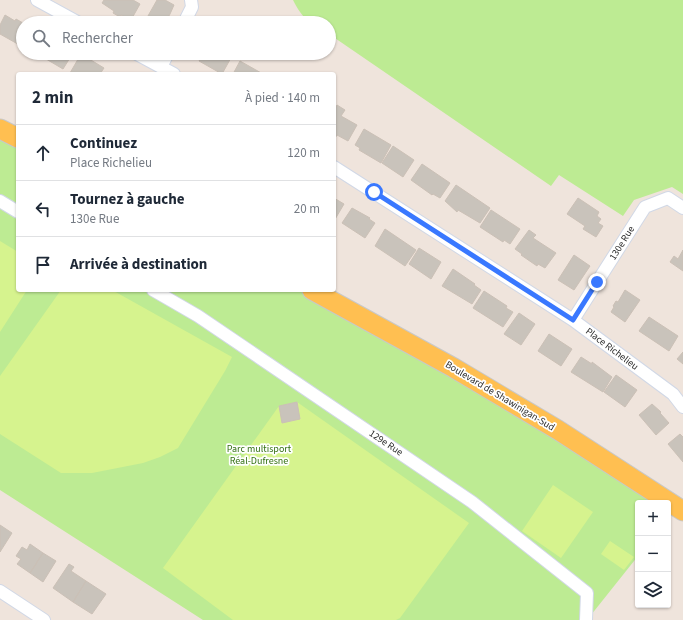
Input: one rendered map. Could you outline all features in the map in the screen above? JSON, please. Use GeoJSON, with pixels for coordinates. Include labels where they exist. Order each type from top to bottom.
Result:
{"type":"FeatureCollection","features":[{"type":"Feature","properties":{"kind":"main road"},"geometry":{"type":"LineString","coordinates":[[0,129],[16,137]]}},
{"type":"Feature","properties":{"kind":"main road","name":"Boulevard de Shawinigan-Sud"},"geometry":{"type":"LineString","coordinates":[[316,292],[454,368],[558,430],[683,510]]}},
{"type":"Feature","properties":{"kind":"street"},"geometry":{"type":"LineString","coordinates":[[37,0],[66,16]]}},
{"type":"Feature","properties":{"kind":"street"},"geometry":{"type":"LineString","coordinates":[[188,16],[192,7],[191,0]]}},
{"type":"Feature","properties":{"kind":"street"},"geometry":{"type":"LineString","coordinates":[[148,60],[170,72]]}},
{"type":"Feature","properties":{"kind":"street"},"geometry":{"type":"LineString","coordinates":[[161,67],[164,60]]}},
{"type":"Feature","properties":{"kind":"street","name":"Place Richelieu"},"geometry":{"type":"LineString","coordinates":[[336,168],[573,320],[673,394],[683,407]]}},
{"type":"Feature","properties":{"kind":"street","name":"130e Rue"},"geometry":{"type":"LineString","coordinates":[[573,320],[644,206],[668,198],[683,208]]}},
{"type":"Feature","properties":{"kind":"street"},"geometry":{"type":"LineString","coordinates":[[0,201],[16,211]]}},
{"type":"Feature","properties":{"kind":"street","name":"129e Rue"},"geometry":{"type":"LineString","coordinates":[[156,292],[198,316],[472,502],[587,593],[586,620]]}},
{"type":"Feature","properties":{"kind":"street"},"geometry":{"type":"LineString","coordinates":[[0,591],[44,620]]}},
{"type":"Feature","properties":{"kind":"green space"},"geometry":{"type":"Polygon","coordinates":[[[293,0],[683,0],[683,194],[672,187],[634,200],[623,216],[559,175],[551,186],[336,39],[336,16],[303,16],[293,0]]]}},
{"type":"Feature","properties":{"kind":"green space","name":"Parc multisport Réal-Dufresne"},"geometry":{"type":"Polygon","coordinates":[[[0,131],[16,140],[16,292],[304,292],[437,363],[665,500],[635,500],[635,560],[587,620],[203,620],[0,490],[0,131]]]}},
{"type":"Feature","properties":{"kind":"green space"},"geometry":{"type":"Polygon","coordinates":[[[0,241],[16,251],[16,292],[26,292],[0,332],[0,241]]]}},
{"type":"Feature","properties":{"kind":"green space"},"geometry":{"type":"Polygon","coordinates":[[[60,292],[116,292],[232,357],[178,448],[143,463],[92,473],[61,473],[0,434],[0,376],[60,292]]]}},
{"type":"Feature","properties":{"kind":"green space"},"geometry":{"type":"Polygon","coordinates":[[[297,402],[469,523],[400,618],[396,620],[233,620],[163,568],[279,406],[297,402]]]}},
{"type":"Feature","properties":{"kind":"green space"},"geometry":{"type":"Polygon","coordinates":[[[553,485],[593,512],[561,558],[522,531],[553,485]]]}},
{"type":"Feature","properties":{"kind":"green space","name":"Parc multisport Réal-Dufresne"},"geometry":{"type":"Polygon","coordinates":[[[671,503],[677,507],[671,514],[671,503]]]}},
{"type":"Feature","properties":{"kind":"green space"},"geometry":{"type":"Polygon","coordinates":[[[610,541],[634,557],[624,570],[601,554],[610,541]]]}},
{"type":"Feature","properties":{"kind":"building"},"geometry":{"type":"Polygon","coordinates":[[[104,0],[133,0],[140,4],[133,16],[118,16],[113,13],[114,11],[102,3],[104,0]]]}},
{"type":"Feature","properties":{"kind":"building"},"geometry":{"type":"Polygon","coordinates":[[[157,0],[165,0],[174,5],[169,16],[148,16],[157,0]]]}},
{"type":"Feature","properties":{"kind":"building"},"geometry":{"type":"Polygon","coordinates":[[[5,15],[15,21],[16,19],[16,43],[0,34],[0,25],[5,15]]]}},
{"type":"Feature","properties":{"kind":"building"},"geometry":{"type":"Polygon","coordinates":[[[48,60],[69,60],[63,69],[48,60]]]}},
{"type":"Feature","properties":{"kind":"building"},"geometry":{"type":"Polygon","coordinates":[[[78,60],[91,60],[104,68],[101,72],[71,72],[78,60]]]}},
{"type":"Feature","properties":{"kind":"building"},"geometry":{"type":"Polygon","coordinates":[[[230,60],[223,72],[218,72],[199,61],[230,60]]]}},
{"type":"Feature","properties":{"kind":"building"},"geometry":{"type":"Polygon","coordinates":[[[240,61],[259,72],[234,72],[240,61]]]}},
{"type":"Feature","properties":{"kind":"building"},"geometry":{"type":"Polygon","coordinates":[[[337,105],[345,110],[341,116],[357,125],[348,141],[337,135],[336,136],[337,105]]]}},
{"type":"Feature","properties":{"kind":"building"},"geometry":{"type":"Polygon","coordinates":[[[364,129],[391,145],[381,163],[359,150],[360,148],[355,145],[364,129]]]}},
{"type":"Feature","properties":{"kind":"building"},"geometry":{"type":"Polygon","coordinates":[[[393,146],[414,160],[403,177],[382,163],[393,146]]]}},
{"type":"Feature","properties":{"kind":"building"},"geometry":{"type":"Polygon","coordinates":[[[422,164],[450,183],[440,198],[433,194],[432,195],[411,180],[422,164]]]}},
{"type":"Feature","properties":{"kind":"building"},"geometry":{"type":"Polygon","coordinates":[[[456,185],[490,208],[480,223],[458,210],[457,212],[445,201],[456,185]]]}},
{"type":"Feature","properties":{"kind":"building"},"geometry":{"type":"Polygon","coordinates":[[[578,198],[599,212],[597,216],[601,219],[598,223],[603,226],[596,237],[583,229],[585,226],[567,214],[578,198]]]}},
{"type":"Feature","properties":{"kind":"building"},"geometry":{"type":"Polygon","coordinates":[[[336,199],[344,204],[336,218],[336,199]]]}},
{"type":"Feature","properties":{"kind":"building"},"geometry":{"type":"Polygon","coordinates":[[[352,208],[370,218],[369,219],[375,223],[365,238],[342,223],[352,208]]]}},
{"type":"Feature","properties":{"kind":"building"},"geometry":{"type":"Polygon","coordinates":[[[491,210],[520,229],[510,244],[504,240],[503,242],[480,227],[491,210]]]}},
{"type":"Feature","properties":{"kind":"building"},"geometry":{"type":"Polygon","coordinates":[[[385,229],[416,250],[405,266],[375,246],[385,229]]]}},
{"type":"Feature","properties":{"kind":"building"},"geometry":{"type":"Polygon","coordinates":[[[529,230],[536,235],[533,238],[556,253],[545,268],[538,264],[537,266],[515,249],[529,230]]]}},
{"type":"Feature","properties":{"kind":"building"},"geometry":{"type":"Polygon","coordinates":[[[419,248],[441,262],[431,279],[409,264],[419,248]]]}},
{"type":"Feature","properties":{"kind":"building"},"geometry":{"type":"Polygon","coordinates":[[[683,250],[683,271],[670,262],[674,256],[678,259],[683,250]]]}},
{"type":"Feature","properties":{"kind":"building"},"geometry":{"type":"Polygon","coordinates":[[[574,255],[590,266],[574,290],[558,280],[574,255]]]}},
{"type":"Feature","properties":{"kind":"building"},"geometry":{"type":"Polygon","coordinates":[[[453,269],[481,290],[472,304],[442,286],[453,269]]]}},
{"type":"Feature","properties":{"kind":"building"},"geometry":{"type":"Polygon","coordinates":[[[625,290],[640,300],[625,322],[611,312],[616,301],[618,302],[625,290]]]}},
{"type":"Feature","properties":{"kind":"building"},"geometry":{"type":"Polygon","coordinates":[[[484,291],[507,306],[506,308],[513,312],[503,327],[473,308],[484,291]]]}},
{"type":"Feature","properties":{"kind":"building"},"geometry":{"type":"Polygon","coordinates":[[[519,313],[535,324],[521,345],[504,334],[519,313]]]}},
{"type":"Feature","properties":{"kind":"building"},"geometry":{"type":"Polygon","coordinates":[[[649,317],[678,336],[669,351],[639,331],[649,317]]]}},
{"type":"Feature","properties":{"kind":"building"},"geometry":{"type":"Polygon","coordinates":[[[549,334],[572,349],[561,366],[538,351],[549,334]]]}},
{"type":"Feature","properties":{"kind":"building"},"geometry":{"type":"Polygon","coordinates":[[[683,352],[683,364],[677,359],[683,352]]]}},
{"type":"Feature","properties":{"kind":"building"},"geometry":{"type":"Polygon","coordinates":[[[581,357],[592,364],[592,362],[612,377],[603,392],[571,372],[581,357]]]}},
{"type":"Feature","properties":{"kind":"building"},"geometry":{"type":"Polygon","coordinates":[[[616,375],[637,390],[625,407],[604,392],[616,375]]]}},
{"type":"Feature","properties":{"kind":"building"},"geometry":{"type":"Polygon","coordinates":[[[297,402],[300,419],[282,423],[279,406],[297,402]]]}},
{"type":"Feature","properties":{"kind":"building"},"geometry":{"type":"Polygon","coordinates":[[[652,404],[661,412],[660,413],[669,423],[656,435],[639,415],[652,404]]]}},
{"type":"Feature","properties":{"kind":"building"},"geometry":{"type":"Polygon","coordinates":[[[680,434],[683,437],[683,462],[668,444],[680,434]]]}},
{"type":"Feature","properties":{"kind":"building"},"geometry":{"type":"Polygon","coordinates":[[[0,525],[12,533],[0,552],[0,525]]]}},
{"type":"Feature","properties":{"kind":"building"},"geometry":{"type":"Polygon","coordinates":[[[30,544],[43,553],[30,573],[17,564],[21,559],[16,556],[22,547],[27,550],[30,544]]]}},
{"type":"Feature","properties":{"kind":"building"},"geometry":{"type":"Polygon","coordinates":[[[43,553],[56,561],[43,582],[30,573],[43,553]]]}},
{"type":"Feature","properties":{"kind":"building"},"geometry":{"type":"Polygon","coordinates":[[[69,564],[74,567],[71,571],[86,581],[73,602],[53,588],[69,564]]]}},
{"type":"Feature","properties":{"kind":"building"},"geometry":{"type":"Polygon","coordinates":[[[86,581],[106,594],[92,614],[73,602],[86,581]]]}},
{"type":"Feature","properties":{"kind":"route"},"geometry":{"type":"LineString","coordinates":[[374,192],[573,320],[597,282]]}}]}
